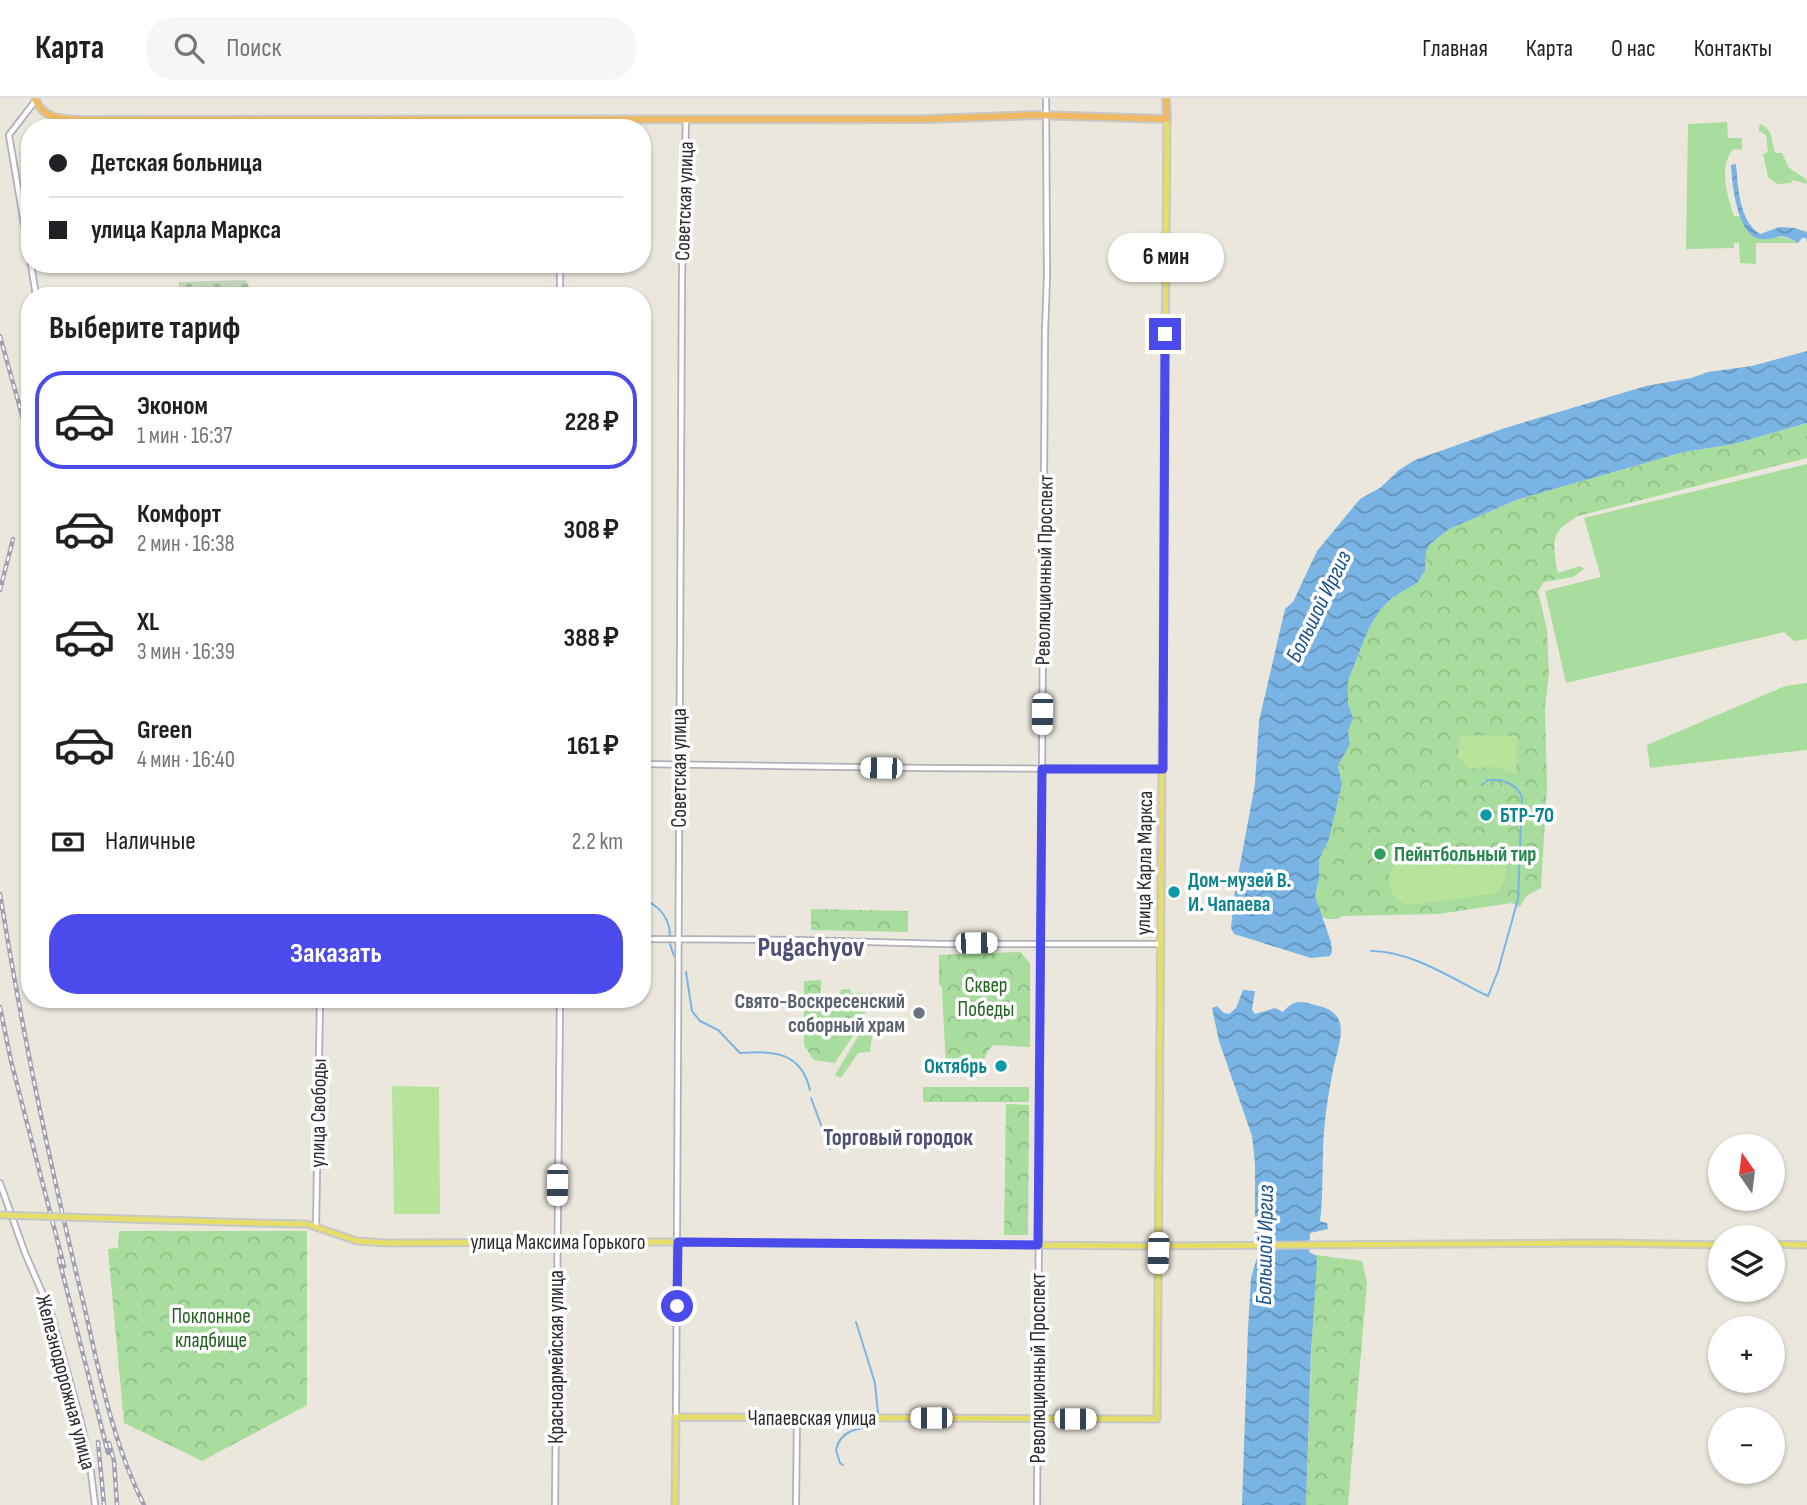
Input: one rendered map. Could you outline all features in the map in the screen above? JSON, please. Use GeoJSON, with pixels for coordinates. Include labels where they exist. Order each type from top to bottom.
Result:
{"type":"FeatureCollection","features":[{"type":"Feature","properties":{"kind":"highway","name":"улица Карла Маркса"},"geometry":{"type":"LineString","coordinates":[[1166,98],[1167,118]]}},
{"type":"Feature","properties":{"kind":"highway"},"geometry":{"type":"LineString","coordinates":[[35,99],[46,113],[69,119]]}},
{"type":"Feature","properties":{"kind":"highway"},"geometry":{"type":"LineString","coordinates":[[564,119],[927,119],[1046,116],[1167,118]]}},
{"type":"Feature","properties":{"kind":"main road","name":"улица Карла Маркса"},"geometry":{"type":"LineString","coordinates":[[1157,1419],[1167,118]]}},
{"type":"Feature","properties":{"kind":"main road","name":"улица Максима Горького"},"geometry":{"type":"LineString","coordinates":[[0,1215],[316,1227],[357,1241],[387,1243],[1708,1245]]}},
{"type":"Feature","properties":{"kind":"main road"},"geometry":{"type":"LineString","coordinates":[[1785,1244],[1807,1245]]}},
{"type":"Feature","properties":{"kind":"main road","name":"Чапаевская улица"},"geometry":{"type":"LineString","coordinates":[[676,1417],[1157,1419]]}},
{"type":"Feature","properties":{"kind":"main road"},"geometry":{"type":"LineString","coordinates":[[675,1505],[676,1417]]}},
{"type":"Feature","properties":{"kind":"street","name":"Революционный Проспект"},"geometry":{"type":"LineString","coordinates":[[1037,1505],[1047,276],[1046,98]]}},
{"type":"Feature","properties":{"kind":"street"},"geometry":{"type":"LineString","coordinates":[[21,208],[9,135],[35,99]]}},
{"type":"Feature","properties":{"kind":"street","name":"Советская улица"},"geometry":{"type":"LineString","coordinates":[[676,1417],[682,277],[687,119]]}},
{"type":"Feature","properties":{"kind":"street"},"geometry":{"type":"LineString","coordinates":[[651,764],[1163,769]]}},
{"type":"Feature","properties":{"kind":"street"},"geometry":{"type":"LineString","coordinates":[[651,939],[942,944],[1160,944]]}},
{"type":"Feature","properties":{"kind":"street","name":"улица Свободы"},"geometry":{"type":"LineString","coordinates":[[316,1227],[320,1008]]}},
{"type":"Feature","properties":{"kind":"street","name":"Красноармейская улица"},"geometry":{"type":"LineString","coordinates":[[555,1505],[560,1008]]}},
{"type":"Feature","properties":{"kind":"street","name":"Железнодорожная улица"},"geometry":{"type":"LineString","coordinates":[[0,1183],[25,1253],[51,1313],[81,1422],[95,1505]]}},
{"type":"Feature","properties":{"kind":"street"},"geometry":{"type":"LineString","coordinates":[[796,1505],[797,1418]]}},
{"type":"Feature","properties":{"kind":"green space"},"geometry":{"type":"Polygon","coordinates":[[[1727,122],[1728,138],[1742,138],[1742,150],[1734,149],[1729,156],[1725,172],[1734,216],[1740,216],[1751,234],[1757,238],[1778,237],[1798,243],[1756,243],[1756,264],[1740,263],[1739,243],[1734,243],[1734,248],[1686,249],[1688,124],[1727,122]]]}},
{"type":"Feature","properties":{"kind":"green space"},"geometry":{"type":"Polygon","coordinates":[[[1762,124],[1770,132],[1775,153],[1782,153],[1789,168],[1806,179],[1807,184],[1793,180],[1791,183],[1777,184],[1768,177],[1763,154],[1768,152],[1766,135],[1759,131],[1762,124]]]}},
{"type":"Feature","properties":{"kind":"green space"},"geometry":{"type":"Polygon","coordinates":[[[246,280],[249,287],[179,287],[179,282],[246,280]]]}},
{"type":"Feature","properties":{"kind":"green space"},"geometry":{"type":"Polygon","coordinates":[[[1807,423],[1807,458],[1578,516],[1558,532],[1554,548],[1558,573],[1580,566],[1584,569],[1573,577],[1544,582],[1538,591],[1547,630],[1549,674],[1545,707],[1547,786],[1541,888],[1526,896],[1520,907],[1512,903],[1438,914],[1341,916],[1338,919],[1320,916],[1315,896],[1319,860],[1329,839],[1342,784],[1338,766],[1350,744],[1348,731],[1353,718],[1348,703],[1348,681],[1368,630],[1380,610],[1393,597],[1417,583],[1425,571],[1426,552],[1430,544],[1449,529],[1519,499],[1684,452],[1734,444],[1807,423]]]}},
{"type":"Feature","properties":{"kind":"green space"},"geometry":{"type":"Polygon","coordinates":[[[1807,464],[1807,639],[1794,641],[1784,632],[1566,683],[1545,591],[1601,577],[1584,518],[1807,464]]]}},
{"type":"Feature","properties":{"kind":"green space"},"geometry":{"type":"Polygon","coordinates":[[[1807,683],[1807,750],[1650,768],[1647,745],[1785,686],[1807,683]]]}},
{"type":"Feature","properties":{"kind":"green space"},"geometry":{"type":"Polygon","coordinates":[[[1460,735],[1517,736],[1516,775],[1498,767],[1468,768],[1458,756],[1460,735]]]}},
{"type":"Feature","properties":{"kind":"green space"},"geometry":{"type":"Polygon","coordinates":[[[1479,846],[1496,852],[1504,865],[1504,880],[1494,894],[1407,905],[1394,896],[1389,877],[1401,858],[1479,846]]]}},
{"type":"Feature","properties":{"kind":"green space"},"geometry":{"type":"Polygon","coordinates":[[[811,909],[908,911],[908,932],[811,930],[811,909]]]}},
{"type":"Feature","properties":{"kind":"green space","name":"Сквер Победы"},"geometry":{"type":"Polygon","coordinates":[[[1020,952],[1030,963],[1030,1047],[993,1045],[983,1062],[960,1062],[952,1068],[946,1068],[939,955],[1020,952]]]}},
{"type":"Feature","properties":{"kind":"green space"},"geometry":{"type":"Polygon","coordinates":[[[821,980],[821,994],[840,994],[841,990],[850,989],[851,993],[874,993],[858,1028],[835,1063],[814,1060],[804,1045],[804,981],[821,980]]]}},
{"type":"Feature","properties":{"kind":"green space"},"geometry":{"type":"Polygon","coordinates":[[[874,1020],[870,1052],[858,1053],[841,1078],[835,1075],[867,1021],[874,1020]]]}},
{"type":"Feature","properties":{"kind":"green space"},"geometry":{"type":"Polygon","coordinates":[[[392,1086],[439,1087],[440,1214],[394,1214],[392,1086]]]}},
{"type":"Feature","properties":{"kind":"green space"},"geometry":{"type":"Polygon","coordinates":[[[923,1087],[1029,1087],[1029,1102],[923,1102],[923,1087]]]}},
{"type":"Feature","properties":{"kind":"green space"},"geometry":{"type":"Polygon","coordinates":[[[1006,1104],[1029,1105],[1028,1235],[1004,1235],[1006,1104]]]}},
{"type":"Feature","properties":{"kind":"green space","name":"Поклонное кладбище"},"geometry":{"type":"Polygon","coordinates":[[[119,1231],[307,1231],[307,1405],[202,1461],[124,1423],[108,1249],[118,1248],[119,1231]]]}},
{"type":"Feature","properties":{"kind":"green space"},"geometry":{"type":"Polygon","coordinates":[[[1315,1255],[1362,1261],[1367,1282],[1348,1505],[1306,1505],[1315,1255]]]}},
{"type":"Feature","properties":{"kind":"water"},"geometry":{"type":"Polygon","coordinates":[[[1736,164],[1741,202],[1753,228],[1760,234],[1780,227],[1795,228],[1807,232],[1807,243],[1806,238],[1802,238],[1798,243],[1782,237],[1761,239],[1746,229],[1735,196],[1731,165],[1736,164]]]}},
{"type":"Feature","properties":{"kind":"water","name":"Большой Иргиз"},"geometry":{"type":"Polygon","coordinates":[[[1807,351],[1807,423],[1734,444],[1684,452],[1519,499],[1449,529],[1430,544],[1426,552],[1425,571],[1417,583],[1393,597],[1380,610],[1368,630],[1348,681],[1348,703],[1353,718],[1348,731],[1350,744],[1338,766],[1342,784],[1329,839],[1319,860],[1315,896],[1331,942],[1330,956],[1311,958],[1234,934],[1231,928],[1234,897],[1255,784],[1259,721],[1285,609],[1293,602],[1317,551],[1360,499],[1380,488],[1399,470],[1415,460],[1505,428],[1646,386],[1691,378],[1708,372],[1752,366],[1807,351]]]}},
{"type":"Feature","properties":{"kind":"water","name":"Большой Иргиз"},"geometry":{"type":"Polygon","coordinates":[[[1243,990],[1255,991],[1252,1010],[1255,1014],[1275,1008],[1283,1012],[1296,1003],[1306,1003],[1332,1012],[1338,1018],[1341,1028],[1324,1133],[1320,1221],[1327,1223],[1328,1229],[1310,1233],[1309,1252],[1315,1255],[1317,1262],[1306,1505],[1242,1505],[1251,1278],[1258,1254],[1255,1233],[1255,1163],[1252,1136],[1219,1041],[1212,1008],[1217,1006],[1229,1014],[1236,1008],[1243,990]]]}},
{"type":"Feature","properties":{"kind":"waterway"},"geometry":{"type":"LineString","coordinates":[[1371,951],[1386,952],[1417,961],[1488,996],[1498,971],[1518,899],[1522,798],[1517,789],[1508,783],[1486,781]]}},
{"type":"Feature","properties":{"kind":"waterway"},"geometry":{"type":"LineString","coordinates":[[651,903],[668,923],[670,936]]}},
{"type":"Feature","properties":{"kind":"waterway"},"geometry":{"type":"LineString","coordinates":[[670,944],[674,956]]}},
{"type":"Feature","properties":{"kind":"waterway"},"geometry":{"type":"LineString","coordinates":[[686,972],[692,1011],[700,1021],[718,1030],[740,1053],[764,1052],[784,1056],[793,1061],[806,1077],[810,1090]]}},
{"type":"Feature","properties":{"kind":"waterway"},"geometry":{"type":"LineString","coordinates":[[811,1098],[830,1149]]}},
{"type":"Feature","properties":{"kind":"waterway"},"geometry":{"type":"LineString","coordinates":[[856,1322],[875,1383],[878,1413]]}},
{"type":"Feature","properties":{"kind":"waterway"},"geometry":{"type":"LineString","coordinates":[[843,1465],[836,1450],[841,1438],[851,1431],[876,1426],[877,1423]]}},
{"type":"Feature","properties":{"kind":"railway"},"geometry":{"type":"LineString","coordinates":[[0,336],[21,412]]}},
{"type":"Feature","properties":{"kind":"railway"},"geometry":{"type":"LineString","coordinates":[[0,590],[13,539]]}},
{"type":"Feature","properties":{"kind":"railway"},"geometry":{"type":"LineString","coordinates":[[0,894],[37,1098],[101,1379],[123,1456],[144,1505]]}},
{"type":"Feature","properties":{"kind":"railway"},"geometry":{"type":"LineString","coordinates":[[0,1007],[11,1061],[64,1266]]}},
{"type":"Feature","properties":{"kind":"railway"},"geometry":{"type":"LineString","coordinates":[[59,1259],[108,1453]]}},
{"type":"Feature","properties":{"kind":"railway"},"geometry":{"type":"LineString","coordinates":[[98,1442],[104,1505]]}},
{"type":"Feature","properties":{"kind":"railway"},"geometry":{"type":"LineString","coordinates":[[109,1443],[114,1461],[117,1505]]}},
{"type":"Feature","properties":{"kind":"place","name":"БТР-70"},"geometry":{"type":"Point","coordinates":[1486,815]}},
{"type":"Feature","properties":{"kind":"place","name":"Пейнтбольный тир"},"geometry":{"type":"Point","coordinates":[1380,854]}},
{"type":"Feature","properties":{"kind":"place","name":"Дом-музей В. И. Чапаева"},"geometry":{"type":"Point","coordinates":[1174,892]}},
{"type":"Feature","properties":{"kind":"place","name":"Свято-Воскресенский соборный храм"},"geometry":{"type":"Point","coordinates":[919,1013]}},
{"type":"Feature","properties":{"kind":"place","name":"Октябрь"},"geometry":{"type":"Point","coordinates":[1001,1066]}},
{"type":"Feature","properties":{"kind":"district","name":"Pugachyov"},"geometry":{"type":"Point","coordinates":[811,946]}},
{"type":"Feature","properties":{"kind":"district","name":"Торговый городок"},"geometry":{"type":"Point","coordinates":[898,1137]}},
{"type":"Feature","properties":{"kind":"route"},"geometry":{"type":"LineString","coordinates":[[677,1306],[678,1242],[1038,1245],[1042,769],[1163,769],[1165,334]]}}]}
